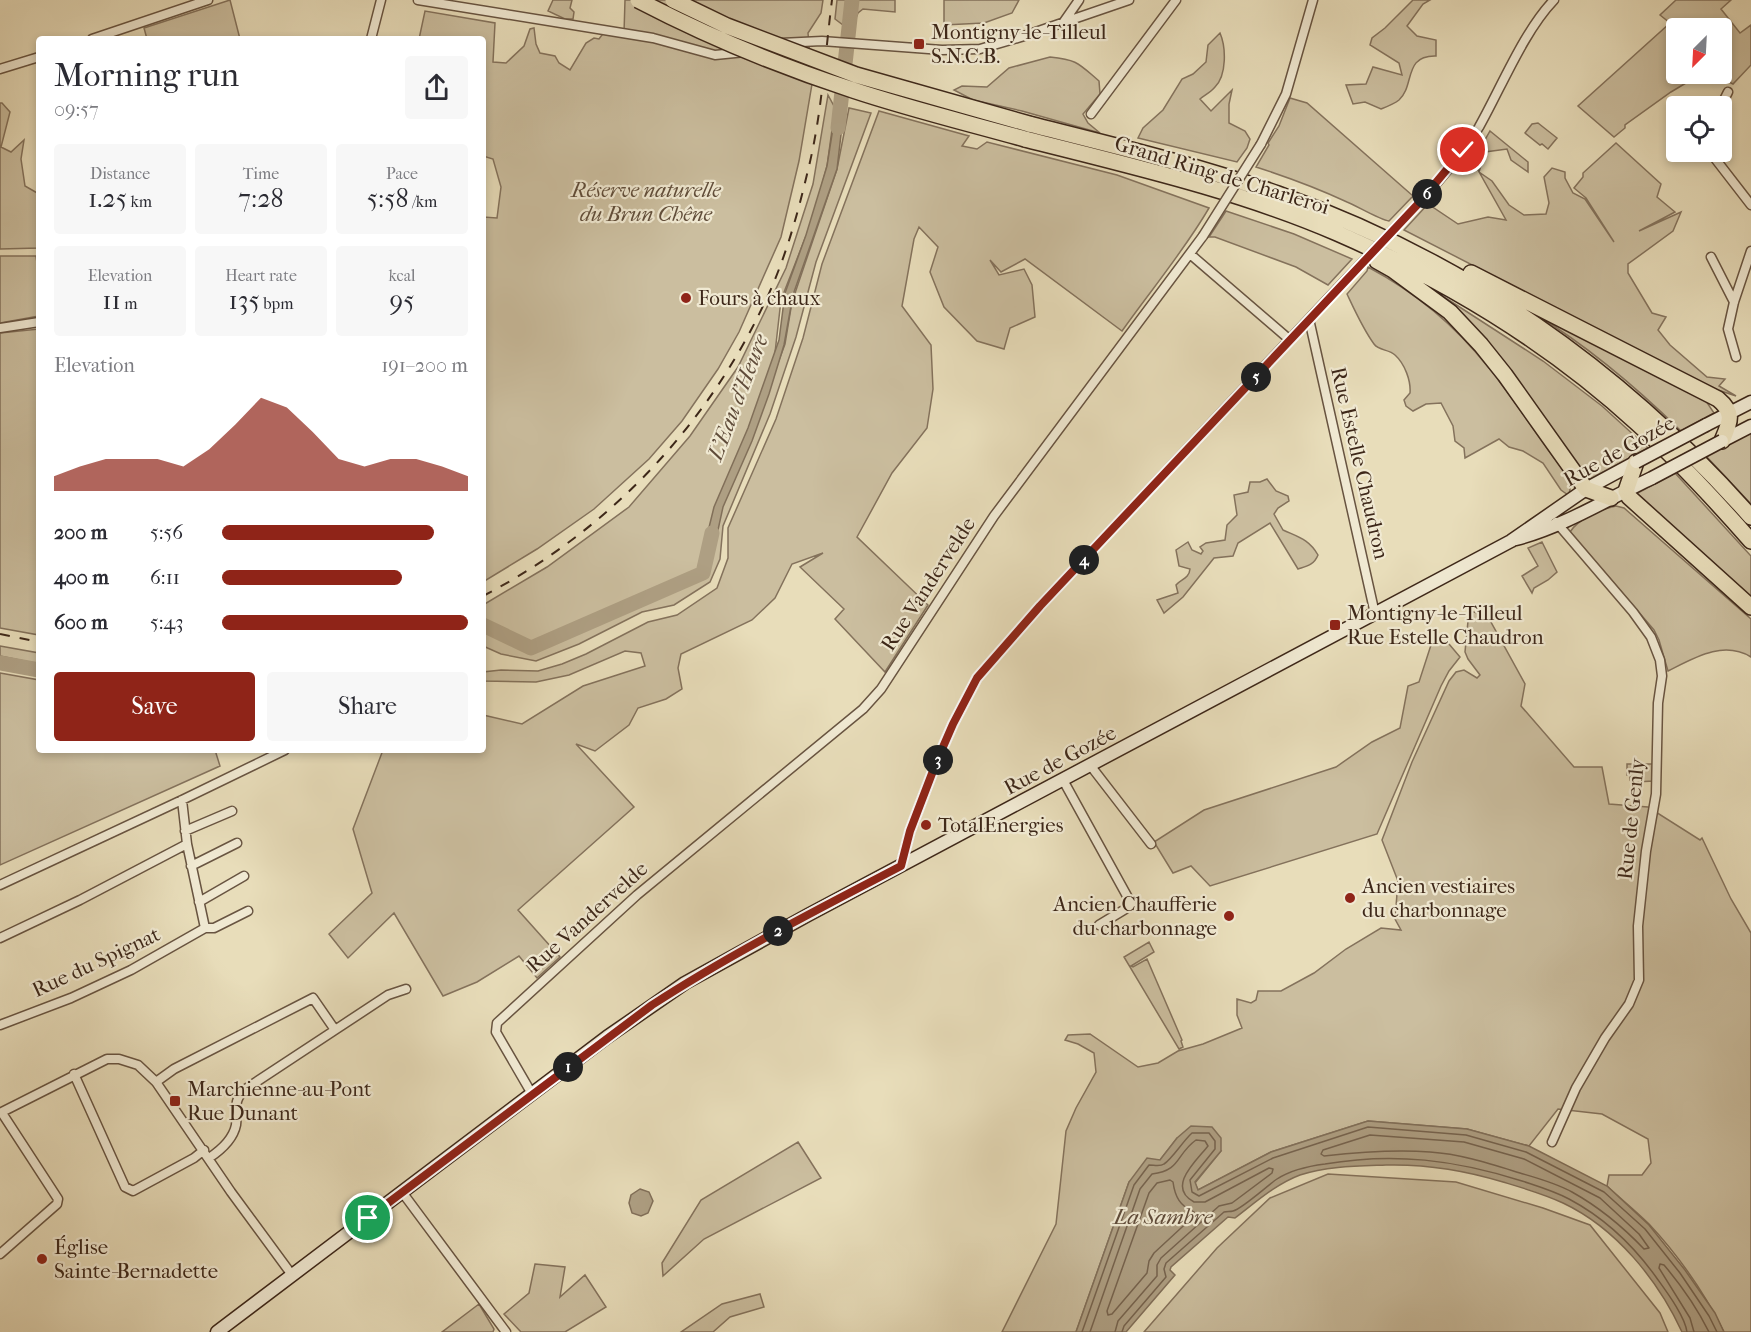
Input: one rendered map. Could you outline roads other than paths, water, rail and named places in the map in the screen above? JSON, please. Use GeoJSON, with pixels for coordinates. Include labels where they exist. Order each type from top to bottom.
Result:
{"type":"FeatureCollection","features":[{"type":"Feature","properties":{"kind":"highway","name":"Grand Ring de Charleroi"},"geometry":{"type":"LineString","coordinates":[[638,0],[722,41],[787,67],[916,110],[1027,131],[1202,169],[1342,219],[1420,256],[1479,288],[1528,319],[1595,368],[1649,413],[1717,479],[1751,517]]}},
{"type":"Feature","properties":{"kind":"highway","name":"Grand Ring de Charleroi"},"geometry":{"type":"LineString","coordinates":[[673,0],[727,26],[856,75],[1271,208],[1336,232],[1411,268],[1471,301],[1529,338],[1586,380],[1637,423],[1708,491],[1751,541]]}},
{"type":"Feature","properties":{"kind":"highway"},"geometry":{"type":"LineString","coordinates":[[1336,232],[1357,250],[1393,270],[1449,312],[1481,345],[1586,489],[1611,498]]}},
{"type":"Feature","properties":{"kind":"highway"},"geometry":{"type":"LineString","coordinates":[[1420,256],[1446,260],[1457,265],[1718,399],[1727,406],[1730,412],[1722,441]]}},
{"type":"Feature","properties":{"kind":"highway"},"geometry":{"type":"LineString","coordinates":[[1636,462],[1626,491],[1629,497],[1751,607]]}},
{"type":"Feature","properties":{"kind":"main road","name":"Rue de Gozée"},"geometry":{"type":"LineString","coordinates":[[217,1332],[616,1030],[685,983],[1511,541],[1586,489],[1751,402]]}},
{"type":"Feature","properties":{"kind":"main road","name":"Rue de Gozée"},"geometry":{"type":"LineString","coordinates":[[1511,541],[1558,525],[1751,426]]}},
{"type":"Feature","properties":{"kind":"street"},"geometry":{"type":"LineString","coordinates":[[101,36],[208,0]]}},
{"type":"Feature","properties":{"kind":"street"},"geometry":{"type":"LineString","coordinates":[[372,36],[381,0]]}},
{"type":"Feature","properties":{"kind":"street"},"geometry":{"type":"LineString","coordinates":[[418,0],[653,38],[715,55],[739,53],[780,43],[822,41],[942,50],[980,49],[1129,0]]}},
{"type":"Feature","properties":{"kind":"street"},"geometry":{"type":"LineString","coordinates":[[1063,23],[1079,0]]}},
{"type":"Feature","properties":{"kind":"street"},"geometry":{"type":"LineString","coordinates":[[1091,114],[1176,0]]}},
{"type":"Feature","properties":{"kind":"street","name":"Rue Vandervelde"},"geometry":{"type":"LineString","coordinates":[[532,1094],[496,1032],[497,1023],[637,895],[863,709],[881,689],[994,516],[1046,443],[1203,236],[1261,144],[1286,94],[1313,0]]}},
{"type":"Feature","properties":{"kind":"street"},"geometry":{"type":"LineString","coordinates":[[901,866],[910,831],[936,763],[957,715],[977,678],[1040,606],[1448,171],[1478,129],[1529,34],[1554,0]]}},
{"type":"Feature","properties":{"kind":"street"},"geometry":{"type":"LineString","coordinates":[[0,69],[36,58]]}},
{"type":"Feature","properties":{"kind":"street"},"geometry":{"type":"LineString","coordinates":[[1726,96],[1728,92]]}},
{"type":"Feature","properties":{"kind":"street"},"geometry":{"type":"LineString","coordinates":[[1718,162],[1751,205]]}},
{"type":"Feature","properties":{"kind":"street"},"geometry":{"type":"LineString","coordinates":[[1736,357],[1728,329],[1734,302],[1751,251]]}},
{"type":"Feature","properties":{"kind":"street"},"geometry":{"type":"LineString","coordinates":[[1190,254],[1290,340]]}},
{"type":"Feature","properties":{"kind":"street"},"geometry":{"type":"LineString","coordinates":[[1711,257],[1734,302]]}},
{"type":"Feature","properties":{"kind":"street","name":"Rue Estelle Chaudron"},"geometry":{"type":"LineString","coordinates":[[1309,320],[1375,614]]}},
{"type":"Feature","properties":{"kind":"street"},"geometry":{"type":"LineString","coordinates":[[0,328],[36,322]]}},
{"type":"Feature","properties":{"kind":"street","name":"Rue de Genly"},"geometry":{"type":"LineString","coordinates":[[1550,514],[1633,612],[1651,637],[1660,660],[1662,676],[1658,703],[1656,794],[1646,851],[1638,926],[1640,980],[1629,1004],[1605,1038],[1576,1088],[1551,1142]]}},
{"type":"Feature","properties":{"kind":"street"},"geometry":{"type":"LineString","coordinates":[[0,885],[279,753]]}},
{"type":"Feature","properties":{"kind":"street"},"geometry":{"type":"LineString","coordinates":[[1090,765],[1151,844]]}},
{"type":"Feature","properties":{"kind":"street"},"geometry":{"type":"LineString","coordinates":[[1063,780],[1132,905],[1100,925]]}},
{"type":"Feature","properties":{"kind":"street"},"geometry":{"type":"LineString","coordinates":[[182,800],[186,844],[205,928]]}},
{"type":"Feature","properties":{"kind":"street"},"geometry":{"type":"LineString","coordinates":[[185,831],[232,811]]}},
{"type":"Feature","properties":{"kind":"street"},"geometry":{"type":"LineString","coordinates":[[191,866],[237,843]]}},
{"type":"Feature","properties":{"kind":"street"},"geometry":{"type":"LineString","coordinates":[[0,938],[80,900],[186,844]]}},
{"type":"Feature","properties":{"kind":"street"},"geometry":{"type":"LineString","coordinates":[[199,902],[244,876]]}},
{"type":"Feature","properties":{"kind":"street","name":"Rue du Spignat"},"geometry":{"type":"LineString","coordinates":[[0,1025],[71,998],[131,970],[205,928],[214,928],[248,911]]}},
{"type":"Feature","properties":{"kind":"street"},"geometry":{"type":"LineString","coordinates":[[209,1158],[223,1148],[230,1139],[236,1127],[237,1097],[244,1090],[388,996],[406,989]]}},
{"type":"Feature","properties":{"kind":"street"},"geometry":{"type":"LineString","coordinates":[[156,1082],[174,1069],[313,998],[335,1030]]}},
{"type":"Feature","properties":{"kind":"street"},"geometry":{"type":"LineString","coordinates":[[0,1254],[57,1204],[58,1199],[1,1113],[74,1074],[107,1059],[119,1059],[138,1065],[156,1082],[231,1192],[292,1275]]}},
{"type":"Feature","properties":{"kind":"street"},"geometry":{"type":"LineString","coordinates":[[74,1074],[125,1187],[133,1191],[195,1158],[204,1150]]}},
{"type":"Feature","properties":{"kind":"street"},"geometry":{"type":"LineString","coordinates":[[402,1192],[506,1332]]}},
{"type":"Feature","properties":{"kind":"water"},"geometry":{"type":"Polygon","coordinates":[[[836,109],[844,109],[837,169],[793,295],[784,345],[769,394],[752,441],[723,507],[713,553],[703,552],[714,507],[748,428],[779,340],[785,293],[827,166],[836,109]]]}},
{"type":"Feature","properties":{"kind":"water","name":"La Sambre"},"geometry":{"type":"Polygon","coordinates":[[[1368,1121],[1467,1129],[1529,1146],[1607,1186],[1649,1225],[1685,1270],[1715,1313],[1724,1332],[1682,1332],[1661,1293],[1633,1257],[1601,1226],[1563,1203],[1533,1191],[1474,1174],[1401,1165],[1332,1168],[1300,1175],[1283,1183],[1235,1218],[1228,1217],[1171,1267],[1170,1270],[1175,1275],[1126,1332],[1076,1332],[1129,1182],[1147,1158],[1160,1160],[1177,1138],[1191,1126],[1212,1127],[1221,1138],[1221,1151],[1195,1182],[1198,1190],[1271,1152],[1368,1121]]]}},
{"type":"Feature","properties":{"kind":"water"},"geometry":{"type":"Polygon","coordinates":[[[640,1189],[649,1192],[653,1201],[648,1213],[641,1216],[632,1213],[629,1203],[631,1195],[640,1189]]]}},
{"type":"Feature","properties":{"kind":"waterway","name":"L'Eau d'Heure"},"geometry":{"type":"LineString","coordinates":[[838,128],[852,0]]}},
{"type":"Feature","properties":{"kind":"waterway","name":"L'Eau d'Heure"},"geometry":{"type":"LineString","coordinates":[[486,626],[531,648],[703,573],[712,533]]}},
{"type":"Feature","properties":{"kind":"waterway","name":"L'Eau d'Heure"},"geometry":{"type":"LineString","coordinates":[[0,663],[36,669]]}},
{"type":"Feature","properties":{"kind":"railway"},"geometry":{"type":"LineString","coordinates":[[486,594],[528,570],[570,541],[648,473],[682,434],[740,350],[778,271],[800,201],[817,125],[832,0]]}},
{"type":"Feature","properties":{"kind":"railway"},"geometry":{"type":"LineString","coordinates":[[0,634],[36,641]]}},
{"type":"Feature","properties":{"kind":"place","name":"Montigny-le-Tilleul S.N.C.B."},"geometry":{"type":"Point","coordinates":[919,44]}},
{"type":"Feature","properties":{"kind":"place","name":"Fours à chaux"},"geometry":{"type":"Point","coordinates":[686,298]}},
{"type":"Feature","properties":{"kind":"place","name":"Montigny-le-Tilleul Rue Estelle Chaudron"},"geometry":{"type":"Point","coordinates":[1335,625]}},
{"type":"Feature","properties":{"kind":"place","name":"TotalEnergies"},"geometry":{"type":"Point","coordinates":[926,825]}},
{"type":"Feature","properties":{"kind":"place","name":"Ancien vestiaires du charbonnage"},"geometry":{"type":"Point","coordinates":[1350,898]}},
{"type":"Feature","properties":{"kind":"place","name":"Ancien Chaufferie du charbonnage"},"geometry":{"type":"Point","coordinates":[1229,916]}},
{"type":"Feature","properties":{"kind":"place","name":"Marchienne-au-Pont Rue Dunant"},"geometry":{"type":"Point","coordinates":[175,1101]}},
{"type":"Feature","properties":{"kind":"place","name":"Église Sainte-Bernadette"},"geometry":{"type":"Point","coordinates":[42,1259]}},
{"type":"Feature","properties":{"kind":"park label","name":"Réserve naturelle du Brun Chêne"},"geometry":{"type":"Point","coordinates":[646,202]}}]}
